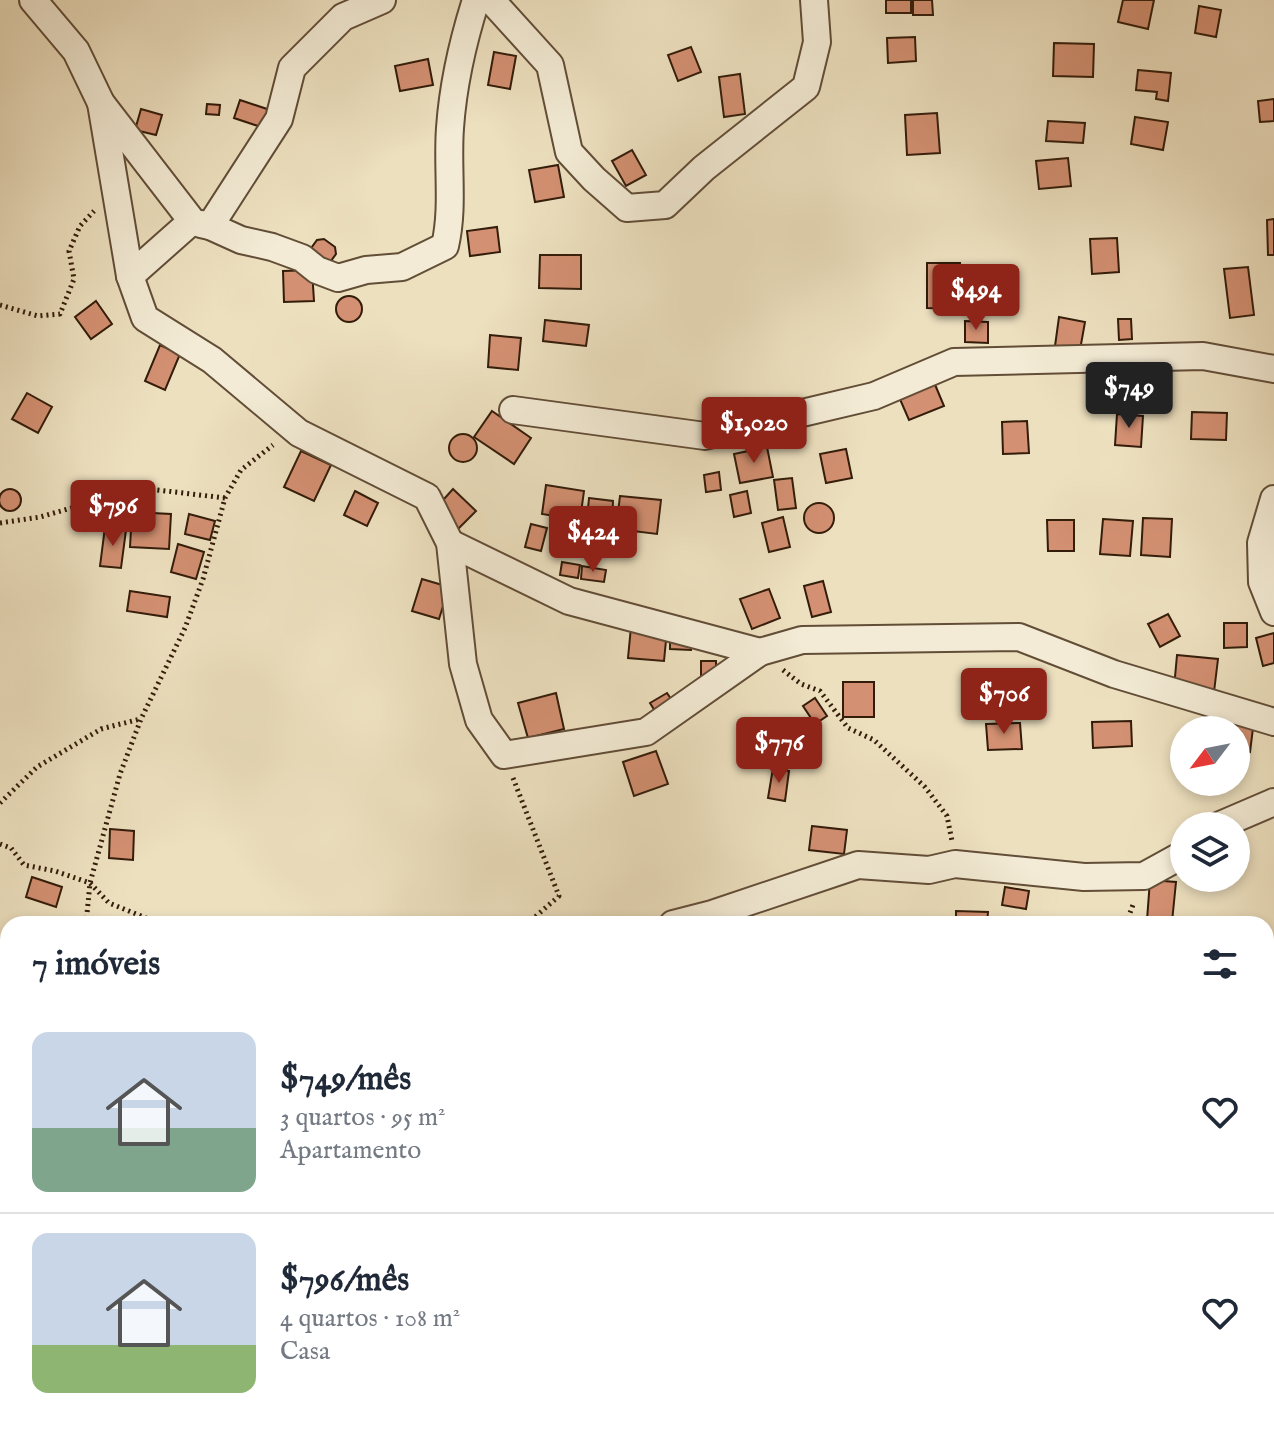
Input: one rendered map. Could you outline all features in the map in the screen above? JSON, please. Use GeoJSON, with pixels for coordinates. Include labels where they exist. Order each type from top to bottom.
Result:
{"type":"FeatureCollection","features":[{"type":"Feature","properties":{"kind":"street"},"geometry":{"type":"LineString","coordinates":[[33,0],[76,51],[101,103],[192,221],[130,276]]}},
{"type":"Feature","properties":{"kind":"street"},"geometry":{"type":"LineString","coordinates":[[366,2],[343,17],[292,68],[279,119],[206,225],[241,240],[302,258],[317,270],[338,278],[366,270],[402,267],[445,246],[451,219],[450,129],[463,41],[476,0]]}},
{"type":"Feature","properties":{"kind":"street"},"geometry":{"type":"LineString","coordinates":[[491,0],[550,65],[569,152],[627,208],[665,205],[704,168],[806,87],[817,42],[814,0]]}},
{"type":"Feature","properties":{"kind":"street"},"geometry":{"type":"LineString","coordinates":[[101,103],[130,276],[145,318],[212,360],[299,433],[427,497],[450,543],[463,664],[479,720],[504,755],[646,732],[760,652],[802,640],[1019,637],[1114,674],[1274,722]]}},
{"type":"Feature","properties":{"kind":"street"},"geometry":{"type":"LineString","coordinates":[[513,410],[705,436],[874,396],[954,362],[1203,356],[1274,369]]}},
{"type":"Feature","properties":{"kind":"street"},"geometry":{"type":"LineString","coordinates":[[1274,499],[1261,543],[1261,556],[1262,582],[1274,612]]}},
{"type":"Feature","properties":{"kind":"street"},"geometry":{"type":"LineString","coordinates":[[450,543],[569,601],[760,652]]}},
{"type":"Feature","properties":{"kind":"street"},"geometry":{"type":"LineString","coordinates":[[1248,812],[1274,802]]}},
{"type":"Feature","properties":{"kind":"street"},"geometry":{"type":"LineString","coordinates":[[704,916],[858,865],[929,870],[955,864],[1084,877],[1144,876],[1170,862]]}},
{"type":"Feature","properties":{"kind":"path"},"geometry":{"type":"LineString","coordinates":[[0,305],[38,316],[60,314],[74,279],[69,251],[80,226],[115,185]]}},
{"type":"Feature","properties":{"kind":"path"},"geometry":{"type":"LineString","coordinates":[[87,916],[90,883],[120,774],[141,719],[185,628],[203,579],[225,498],[241,470],[271,445],[299,433]]}},
{"type":"Feature","properties":{"kind":"path"},"geometry":{"type":"LineString","coordinates":[[0,523],[40,517],[141,488],[225,498]]}},
{"type":"Feature","properties":{"kind":"path"},"geometry":{"type":"LineString","coordinates":[[760,652],[801,684],[820,691],[848,728],[874,740],[925,787],[947,816],[955,864]]}},
{"type":"Feature","properties":{"kind":"path"},"geometry":{"type":"LineString","coordinates":[[0,803],[37,767],[101,729],[141,719]]}},
{"type":"Feature","properties":{"kind":"path"},"geometry":{"type":"LineString","coordinates":[[504,755],[559,896],[536,916]]}},
{"type":"Feature","properties":{"kind":"path"},"geometry":{"type":"LineString","coordinates":[[0,844],[11,848],[24,865],[90,883],[109,903],[140,916]]}},
{"type":"Feature","properties":{"kind":"building"},"geometry":{"type":"Polygon","coordinates":[[[886,0],[911,0],[911,13],[886,13],[886,0]]]}},
{"type":"Feature","properties":{"kind":"building"},"geometry":{"type":"Polygon","coordinates":[[[913,0],[932,0],[933,15],[913,15],[913,0]]]}},
{"type":"Feature","properties":{"kind":"building"},"geometry":{"type":"Polygon","coordinates":[[[1123,0],[1154,0],[1148,29],[1118,22],[1123,0]]]}},
{"type":"Feature","properties":{"kind":"building"},"geometry":{"type":"Polygon","coordinates":[[[1199,6],[1221,10],[1216,37],[1195,33],[1199,6]]]}},
{"type":"Feature","properties":{"kind":"building"},"geometry":{"type":"Polygon","coordinates":[[[915,37],[916,61],[888,63],[887,38],[915,37]]]}},
{"type":"Feature","properties":{"kind":"building"},"geometry":{"type":"Polygon","coordinates":[[[1054,43],[1094,44],[1093,77],[1053,76],[1054,43]]]}},
{"type":"Feature","properties":{"kind":"building"},"geometry":{"type":"Polygon","coordinates":[[[691,47],[701,72],[678,81],[668,55],[691,47]]]}},
{"type":"Feature","properties":{"kind":"building"},"geometry":{"type":"Polygon","coordinates":[[[494,52],[516,56],[510,89],[488,85],[494,52]]]}},
{"type":"Feature","properties":{"kind":"building"},"geometry":{"type":"Polygon","coordinates":[[[428,59],[433,85],[400,91],[395,66],[428,59]]]}},
{"type":"Feature","properties":{"kind":"building"},"geometry":{"type":"Polygon","coordinates":[[[1138,70],[1171,73],[1168,101],[1156,99],[1157,92],[1136,90],[1138,70]]]}},
{"type":"Feature","properties":{"kind":"building"},"geometry":{"type":"Polygon","coordinates":[[[740,74],[745,114],[724,117],[719,77],[740,74]]]}},
{"type":"Feature","properties":{"kind":"building"},"geometry":{"type":"Polygon","coordinates":[[[1274,99],[1274,121],[1260,122],[1258,101],[1274,99]]]}},
{"type":"Feature","properties":{"kind":"building"},"geometry":{"type":"Polygon","coordinates":[[[240,100],[273,111],[267,129],[234,118],[240,100]]]}},
{"type":"Feature","properties":{"kind":"building"},"geometry":{"type":"Polygon","coordinates":[[[207,104],[220,105],[219,115],[206,114],[207,104]]]}},
{"type":"Feature","properties":{"kind":"building"},"geometry":{"type":"Polygon","coordinates":[[[141,109],[162,115],[156,135],[135,130],[141,109]]]}},
{"type":"Feature","properties":{"kind":"building"},"geometry":{"type":"Polygon","coordinates":[[[937,113],[940,153],[907,155],[905,115],[937,113]]]}},
{"type":"Feature","properties":{"kind":"building"},"geometry":{"type":"Polygon","coordinates":[[[1135,117],[1168,122],[1163,150],[1131,144],[1135,117]]]}},
{"type":"Feature","properties":{"kind":"building"},"geometry":{"type":"Polygon","coordinates":[[[1048,121],[1085,123],[1083,143],[1046,141],[1048,121]]]}},
{"type":"Feature","properties":{"kind":"building"},"geometry":{"type":"Polygon","coordinates":[[[632,150],[646,175],[626,186],[612,161],[632,150]]]}},
{"type":"Feature","properties":{"kind":"building"},"geometry":{"type":"Polygon","coordinates":[[[1068,158],[1071,186],[1039,189],[1036,161],[1068,158]]]}},
{"type":"Feature","properties":{"kind":"building"},"geometry":{"type":"Polygon","coordinates":[[[558,165],[564,197],[535,202],[529,170],[558,165]]]}},
{"type":"Feature","properties":{"kind":"building"},"geometry":{"type":"Polygon","coordinates":[[[1274,219],[1274,255],[1268,255],[1267,220],[1274,219]]]}},
{"type":"Feature","properties":{"kind":"building"},"geometry":{"type":"Polygon","coordinates":[[[497,227],[500,252],[470,256],[467,231],[497,227]]]}},
{"type":"Feature","properties":{"kind":"building"},"geometry":{"type":"Polygon","coordinates":[[[1117,238],[1119,272],[1092,274],[1090,239],[1117,238]]]}},
{"type":"Feature","properties":{"kind":"building"},"geometry":{"type":"Polygon","coordinates":[[[324,239],[335,247],[336,254],[328,265],[309,251],[317,240],[324,239]]]}},
{"type":"Feature","properties":{"kind":"building"},"geometry":{"type":"Polygon","coordinates":[[[540,255],[581,255],[581,289],[539,288],[540,255]]]}},
{"type":"Feature","properties":{"kind":"building"},"geometry":{"type":"Polygon","coordinates":[[[927,263],[960,263],[959,309],[927,308],[927,263]]]}},
{"type":"Feature","properties":{"kind":"building"},"geometry":{"type":"Polygon","coordinates":[[[1248,267],[1254,315],[1230,318],[1224,269],[1248,267]]]}},
{"type":"Feature","properties":{"kind":"building"},"geometry":{"type":"Polygon","coordinates":[[[312,270],[314,301],[284,302],[283,271],[312,270]]]}},
{"type":"Feature","properties":{"kind":"building"},"geometry":{"type":"Polygon","coordinates":[[[349,296],[358,300],[362,309],[358,318],[349,322],[340,318],[336,309],[340,300],[349,296]]]}},
{"type":"Feature","properties":{"kind":"building"},"geometry":{"type":"Polygon","coordinates":[[[96,301],[112,324],[91,339],[75,317],[96,301]]]}},
{"type":"Feature","properties":{"kind":"building"},"geometry":{"type":"Polygon","coordinates":[[[1059,317],[1085,322],[1080,350],[1055,346],[1059,317]]]}},
{"type":"Feature","properties":{"kind":"building"},"geometry":{"type":"Polygon","coordinates":[[[1118,319],[1131,319],[1132,339],[1119,340],[1118,319]]]}},
{"type":"Feature","properties":{"kind":"building"},"geometry":{"type":"Polygon","coordinates":[[[545,320],[589,325],[586,346],[543,341],[545,320]]]}},
{"type":"Feature","properties":{"kind":"building"},"geometry":{"type":"Polygon","coordinates":[[[965,321],[988,322],[988,343],[965,342],[965,321]]]}},
{"type":"Feature","properties":{"kind":"building"},"geometry":{"type":"Polygon","coordinates":[[[490,335],[521,338],[518,370],[488,367],[490,335]]]}},
{"type":"Feature","properties":{"kind":"building"},"geometry":{"type":"Polygon","coordinates":[[[160,345],[180,354],[165,390],[145,381],[160,345]]]}},
{"type":"Feature","properties":{"kind":"building"},"geometry":{"type":"Polygon","coordinates":[[[931,375],[944,406],[909,420],[896,390],[931,375]]]}},
{"type":"Feature","properties":{"kind":"building"},"geometry":{"type":"Polygon","coordinates":[[[27,393],[52,407],[38,433],[12,419],[27,393]]]}},
{"type":"Feature","properties":{"kind":"building"},"geometry":{"type":"Polygon","coordinates":[[[492,411],[531,438],[514,464],[474,437],[492,411]]]}},
{"type":"Feature","properties":{"kind":"building"},"geometry":{"type":"Polygon","coordinates":[[[1192,412],[1227,413],[1226,440],[1191,439],[1192,412]]]}},
{"type":"Feature","properties":{"kind":"building"},"geometry":{"type":"Polygon","coordinates":[[[1117,414],[1143,416],[1141,447],[1115,445],[1117,414]]]}},
{"type":"Feature","properties":{"kind":"building"},"geometry":{"type":"Polygon","coordinates":[[[1027,421],[1029,453],[1003,454],[1002,422],[1027,421]]]}},
{"type":"Feature","properties":{"kind":"building"},"geometry":{"type":"Polygon","coordinates":[[[463,434],[473,438],[477,448],[473,458],[463,462],[453,458],[449,448],[453,438],[463,434]]]}},
{"type":"Feature","properties":{"kind":"building"},"geometry":{"type":"Polygon","coordinates":[[[767,447],[773,477],[740,483],[734,454],[767,447]]]}},
{"type":"Feature","properties":{"kind":"building"},"geometry":{"type":"Polygon","coordinates":[[[846,449],[852,478],[826,483],[820,454],[846,449]]]}},
{"type":"Feature","properties":{"kind":"building"},"geometry":{"type":"Polygon","coordinates":[[[301,451],[331,465],[314,501],[284,487],[301,451]]]}},
{"type":"Feature","properties":{"kind":"building"},"geometry":{"type":"Polygon","coordinates":[[[719,472],[721,490],[706,492],[704,475],[719,472]]]}},
{"type":"Feature","properties":{"kind":"building"},"geometry":{"type":"Polygon","coordinates":[[[792,478],[796,508],[778,510],[774,480],[792,478]]]}},
{"type":"Feature","properties":{"kind":"building"},"geometry":{"type":"Polygon","coordinates":[[[546,485],[584,491],[580,520],[542,514],[546,485]]]}},
{"type":"Feature","properties":{"kind":"building"},"geometry":{"type":"Polygon","coordinates":[[[6,489],[14,489],[21,500],[14,511],[6,511],[-1,504],[-1,496],[6,489]]]}},
{"type":"Feature","properties":{"kind":"building"},"geometry":{"type":"Polygon","coordinates":[[[453,489],[476,511],[457,530],[435,509],[453,489]]]}},
{"type":"Feature","properties":{"kind":"building"},"geometry":{"type":"Polygon","coordinates":[[[355,491],[378,503],[367,526],[344,515],[355,491]]]}},
{"type":"Feature","properties":{"kind":"building"},"geometry":{"type":"Polygon","coordinates":[[[747,491],[751,513],[734,517],[730,495],[747,491]]]}},
{"type":"Feature","properties":{"kind":"building"},"geometry":{"type":"Polygon","coordinates":[[[620,496],[661,500],[657,534],[616,529],[620,496]]]}},
{"type":"Feature","properties":{"kind":"building"},"geometry":{"type":"Polygon","coordinates":[[[589,498],[613,501],[612,522],[587,520],[589,498]]]}},
{"type":"Feature","properties":{"kind":"building"},"geometry":{"type":"Polygon","coordinates":[[[819,503],[830,507],[834,518],[830,529],[819,533],[808,529],[804,518],[808,507],[819,503]]]}},
{"type":"Feature","properties":{"kind":"building"},"geometry":{"type":"Polygon","coordinates":[[[132,512],[171,514],[169,549],[130,547],[132,512]]]}},
{"type":"Feature","properties":{"kind":"building"},"geometry":{"type":"Polygon","coordinates":[[[189,514],[215,521],[210,540],[185,534],[189,514]]]}},
{"type":"Feature","properties":{"kind":"building"},"geometry":{"type":"Polygon","coordinates":[[[783,517],[790,547],[769,552],[762,523],[783,517]]]}},
{"type":"Feature","properties":{"kind":"building"},"geometry":{"type":"Polygon","coordinates":[[[1143,518],[1172,519],[1170,557],[1141,555],[1143,518]]]}},
{"type":"Feature","properties":{"kind":"building"},"geometry":{"type":"Polygon","coordinates":[[[1103,519],[1133,521],[1130,556],[1100,554],[1103,519]]]}},
{"type":"Feature","properties":{"kind":"building"},"geometry":{"type":"Polygon","coordinates":[[[1047,520],[1074,520],[1074,551],[1048,551],[1047,520]]]}},
{"type":"Feature","properties":{"kind":"building"},"geometry":{"type":"Polygon","coordinates":[[[531,524],[547,528],[541,551],[525,547],[531,524]]]}},
{"type":"Feature","properties":{"kind":"building"},"geometry":{"type":"Polygon","coordinates":[[[105,527],[126,530],[121,568],[100,566],[105,527]]]}},
{"type":"Feature","properties":{"kind":"building"},"geometry":{"type":"Polygon","coordinates":[[[600,536],[609,545],[600,554],[591,545],[600,536]]]}},
{"type":"Feature","properties":{"kind":"building"},"geometry":{"type":"Polygon","coordinates":[[[178,544],[204,552],[196,579],[171,572],[178,544]]]}},
{"type":"Feature","properties":{"kind":"building"},"geometry":{"type":"Polygon","coordinates":[[[562,562],[580,565],[578,578],[560,575],[562,562]]]}},
{"type":"Feature","properties":{"kind":"building"},"geometry":{"type":"Polygon","coordinates":[[[582,566],[606,570],[604,582],[581,579],[582,566]]]}},
{"type":"Feature","properties":{"kind":"building"},"geometry":{"type":"Polygon","coordinates":[[[422,579],[449,587],[439,619],[412,611],[422,579]]]}},
{"type":"Feature","properties":{"kind":"building"},"geometry":{"type":"Polygon","coordinates":[[[823,581],[831,612],[812,617],[804,586],[823,581]]]}},
{"type":"Feature","properties":{"kind":"building"},"geometry":{"type":"Polygon","coordinates":[[[769,589],[780,618],[752,629],[740,599],[769,589]]]}},
{"type":"Feature","properties":{"kind":"building"},"geometry":{"type":"Polygon","coordinates":[[[130,591],[170,597],[167,617],[127,611],[130,591]]]}},
{"type":"Feature","properties":{"kind":"building"},"geometry":{"type":"Polygon","coordinates":[[[1168,614],[1180,636],[1160,647],[1148,624],[1168,614]]]}},
{"type":"Feature","properties":{"kind":"building"},"geometry":{"type":"Polygon","coordinates":[[[1224,623],[1247,623],[1247,647],[1224,648],[1224,623]]]}},
{"type":"Feature","properties":{"kind":"building"},"geometry":{"type":"Polygon","coordinates":[[[631,627],[667,630],[664,661],[628,658],[631,627]]]}},
{"type":"Feature","properties":{"kind":"building"},"geometry":{"type":"Polygon","coordinates":[[[1274,633],[1274,663],[1263,666],[1256,638],[1274,633]]]}},
{"type":"Feature","properties":{"kind":"building"},"geometry":{"type":"Polygon","coordinates":[[[670,636],[691,636],[691,650],[670,649],[670,636]]]}},
{"type":"Feature","properties":{"kind":"building"},"geometry":{"type":"Polygon","coordinates":[[[1177,655],[1218,659],[1214,692],[1174,688],[1177,655]]]}},
{"type":"Feature","properties":{"kind":"building"},"geometry":{"type":"Polygon","coordinates":[[[701,661],[716,661],[716,680],[701,681],[701,661]]]}},
{"type":"Feature","properties":{"kind":"building"},"geometry":{"type":"Polygon","coordinates":[[[843,682],[874,682],[874,717],[843,717],[843,682]]]}},
{"type":"Feature","properties":{"kind":"building"},"geometry":{"type":"Polygon","coordinates":[[[556,693],[564,729],[528,738],[518,703],[556,693]]]}},
{"type":"Feature","properties":{"kind":"building"},"geometry":{"type":"Polygon","coordinates":[[[667,693],[677,708],[660,719],[650,703],[667,693]]]}},
{"type":"Feature","properties":{"kind":"building"},"geometry":{"type":"Polygon","coordinates":[[[815,698],[827,716],[815,724],[803,706],[815,698]]]}},
{"type":"Feature","properties":{"kind":"building"},"geometry":{"type":"Polygon","coordinates":[[[1250,719],[1254,720],[1250,752],[1250,719]]]}},
{"type":"Feature","properties":{"kind":"building"},"geometry":{"type":"Polygon","coordinates":[[[1131,721],[1132,746],[1093,748],[1092,722],[1131,721]]]}},
{"type":"Feature","properties":{"kind":"building"},"geometry":{"type":"Polygon","coordinates":[[[1020,723],[1022,749],[988,750],[986,724],[1020,723]]]}},
{"type":"Feature","properties":{"kind":"building"},"geometry":{"type":"Polygon","coordinates":[[[656,751],[668,784],[634,796],[623,762],[656,751]]]}},
{"type":"Feature","properties":{"kind":"building"},"geometry":{"type":"Polygon","coordinates":[[[773,768],[789,771],[785,801],[768,798],[773,768]]]}},
{"type":"Feature","properties":{"kind":"building"},"geometry":{"type":"Polygon","coordinates":[[[812,826],[847,830],[844,854],[809,850],[812,826]]]}},
{"type":"Feature","properties":{"kind":"building"},"geometry":{"type":"Polygon","coordinates":[[[110,829],[134,831],[133,860],[109,858],[110,829]]]}},
{"type":"Feature","properties":{"kind":"building"},"geometry":{"type":"Polygon","coordinates":[[[32,877],[62,887],[56,907],[26,897],[32,877]]]}},
{"type":"Feature","properties":{"kind":"building"},"geometry":{"type":"Polygon","coordinates":[[[1150,880],[1170,882],[1170,892],[1175,892],[1173,916],[1147,916],[1150,880]]]}},
{"type":"Feature","properties":{"kind":"building"},"geometry":{"type":"Polygon","coordinates":[[[1005,887],[1029,891],[1026,909],[1002,905],[1005,887]]]}},
{"type":"Feature","properties":{"kind":"building"},"geometry":{"type":"Polygon","coordinates":[[[956,911],[988,912],[988,916],[956,916],[956,911]]]}}]}
